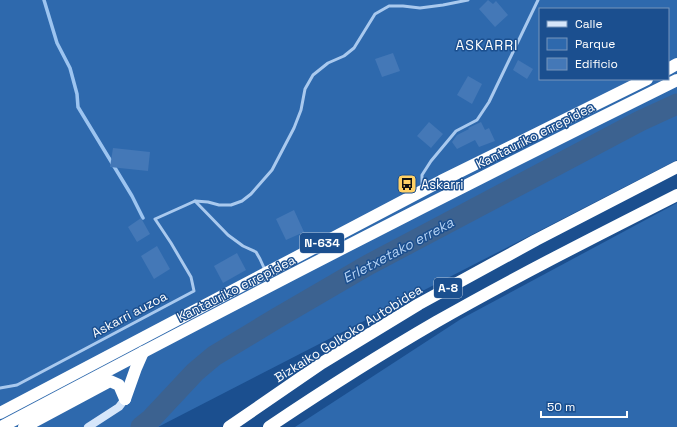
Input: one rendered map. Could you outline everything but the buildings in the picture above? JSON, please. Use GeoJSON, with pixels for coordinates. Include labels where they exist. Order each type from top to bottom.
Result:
{"type":"FeatureCollection","features":[{"type":"Feature","properties":{"kind":"highway","name":"Kantauriko errepidea"},"geometry":{"type":"LineString","coordinates":[[0,412],[421,191],[645,80]]}},
{"type":"Feature","properties":{"kind":"highway","name":"Kantauriko errepidea"},"geometry":{"type":"LineString","coordinates":[[1,427],[143,352],[550,143],[677,80]]}},
{"type":"Feature","properties":{"kind":"highway","name":"Bizkaiko Golkoko Autobidea"},"geometry":{"type":"LineString","coordinates":[[230,427],[322,363],[419,304],[536,240],[677,167]]}},
{"type":"Feature","properties":{"kind":"highway","name":"A-8"},"geometry":{"type":"LineString","coordinates":[[270,427],[333,384],[436,322],[529,271],[677,195]]}},
{"type":"Feature","properties":{"kind":"highway"},"geometry":{"type":"LineString","coordinates":[[125,399],[143,352]]}},
{"type":"Feature","properties":{"kind":"highway"},"geometry":{"type":"LineString","coordinates":[[24,427],[110,381],[119,385],[125,399]]}},
{"type":"Feature","properties":{"kind":"street"},"geometry":{"type":"LineString","coordinates":[[88,427],[119,407],[125,399]]}},
{"type":"Feature","properties":{"kind":"lane"},"geometry":{"type":"LineString","coordinates":[[195,201],[219,205],[230,205],[242,201],[251,194],[272,170],[294,128],[301,110],[305,88],[313,75],[328,63],[344,56],[354,48],[375,14],[389,6],[420,8],[468,0]]}},
{"type":"Feature","properties":{"kind":"lane"},"geometry":{"type":"LineString","coordinates":[[421,191],[422,176],[431,161],[456,131],[477,120],[489,102],[538,0]]}},
{"type":"Feature","properties":{"kind":"lane"},"geometry":{"type":"LineString","coordinates":[[195,201],[228,235],[243,246],[256,252],[266,273]]}},
{"type":"Feature","properties":{"kind":"lane","name":"Askarri auzoa"},"geometry":{"type":"LineString","coordinates":[[0,388],[17,385],[194,291],[191,277],[171,243],[155,220],[195,201]]}},
{"type":"Feature","properties":{"kind":"green space"},"geometry":{"type":"Polygon","coordinates":[[[0,0],[677,0],[677,160],[158,427],[0,427],[0,0]]]}},
{"type":"Feature","properties":{"kind":"green space"},"geometry":{"type":"Polygon","coordinates":[[[677,203],[677,427],[295,427],[461,319],[677,203]]]}},
{"type":"Feature","properties":{"kind":"waterway"},"geometry":{"type":"LineString","coordinates":[[44,0],[57,43],[70,68],[77,94],[78,107],[132,196],[143,218]]}},
{"type":"Feature","properties":{"kind":"waterway","name":"Erletxetako erreka"},"geometry":{"type":"LineString","coordinates":[[141,427],[151,419],[195,372],[214,356],[277,318],[368,265],[640,121],[677,104]]}},
{"type":"Feature","properties":{"kind":"place","name":"Askarri"},"geometry":{"type":"Point","coordinates":[407,184]}},
{"type":"Feature","properties":{"kind":"district","name":"ASKARRI"},"geometry":{"type":"Point","coordinates":[487,45]}}]}
